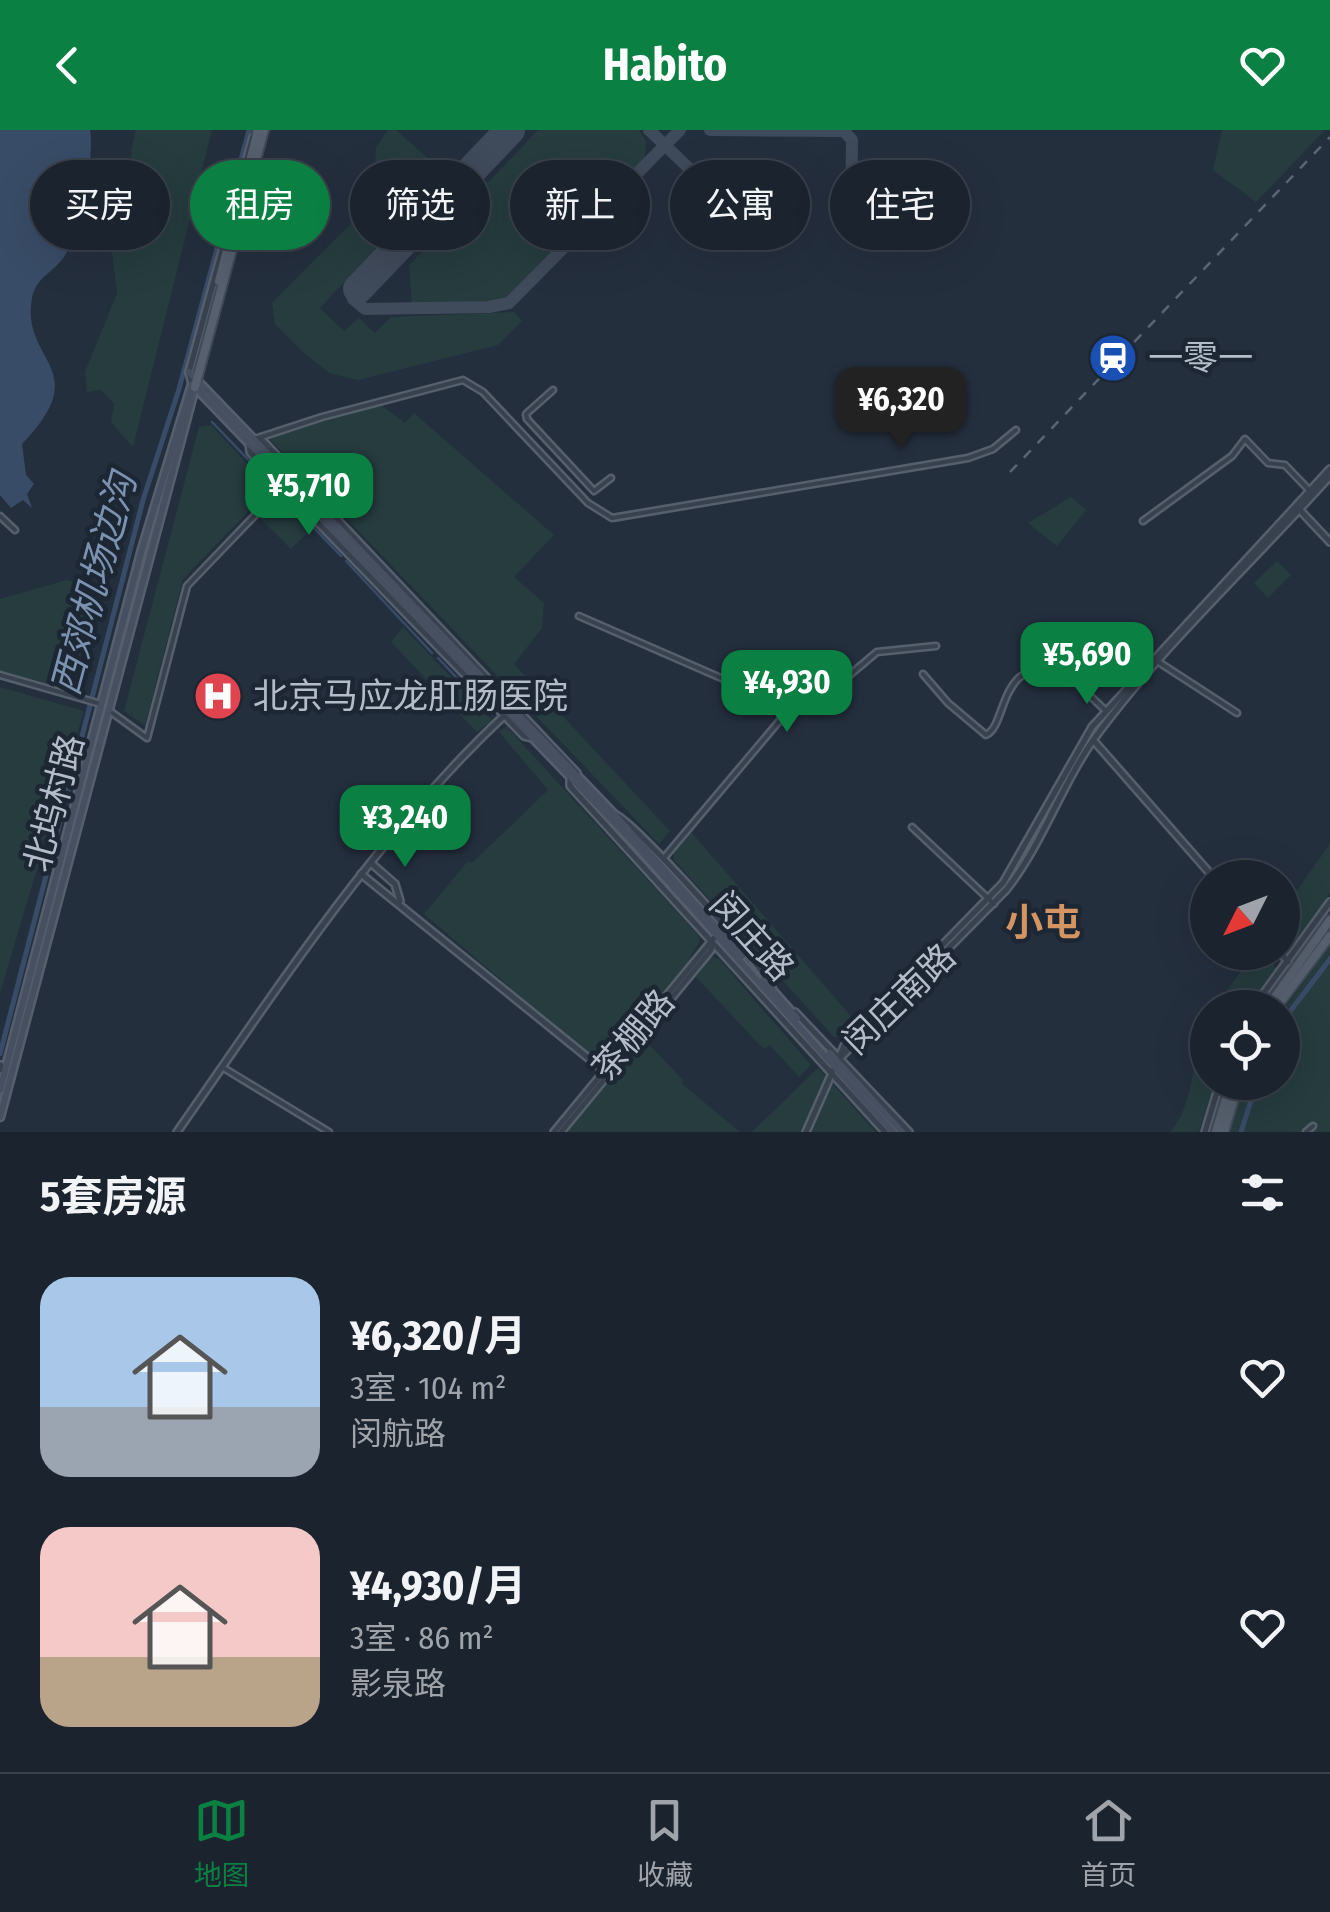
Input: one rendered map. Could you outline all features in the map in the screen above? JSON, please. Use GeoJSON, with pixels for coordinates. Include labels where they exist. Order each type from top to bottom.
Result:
{"type":"FeatureCollection","features":[{"type":"Feature","properties":{"kind":"main road","name":"北坞村路"},"geometry":{"type":"LineString","coordinates":[[0,1090],[97,703],[194,380],[259,130]]}},
{"type":"Feature","properties":{"kind":"main road","name":"闵庄路"},"geometry":{"type":"LineString","coordinates":[[194,380],[574,776],[716,935],[905,1132]]}},
{"type":"Feature","properties":{"kind":"main road","name":"闵庄路"},"geometry":{"type":"LineString","coordinates":[[413,609],[506,714],[662,861],[716,935],[772,984],[893,1132]]}},
{"type":"Feature","properties":{"kind":"main road","name":"北坞村路"},"geometry":{"type":"LineString","coordinates":[[0,1117],[97,703]]}},
{"type":"Feature","properties":{"kind":"main road"},"geometry":{"type":"LineString","coordinates":[[1300,961],[1330,920]]}},
{"type":"Feature","properties":{"kind":"main road"},"geometry":{"type":"LineString","coordinates":[[1300,963],[1330,936]]}},
{"type":"Feature","properties":{"kind":"main road"},"geometry":{"type":"LineString","coordinates":[[1,1068],[8,1058]]}},
{"type":"Feature","properties":{"kind":"main road"},"geometry":{"type":"LineString","coordinates":[[1216,1132],[1228,1100]]}},
{"type":"Feature","properties":{"kind":"main road"},"geometry":{"type":"LineString","coordinates":[[1224,1132],[1231,1100]]}},
{"type":"Feature","properties":{"kind":"street"},"geometry":{"type":"LineString","coordinates":[[252,442],[289,426],[463,380],[482,392],[597,512],[622,518],[968,458],[994,450],[1016,430]]}},
{"type":"Feature","properties":{"kind":"street"},"geometry":{"type":"LineString","coordinates":[[553,390],[526,414],[527,419],[594,491],[611,478]]}},
{"type":"Feature","properties":{"kind":"street"},"geometry":{"type":"LineString","coordinates":[[1143,520],[1232,456],[1246,439],[1268,463],[1286,466],[1310,491]]}},
{"type":"Feature","properties":{"kind":"street","name":"闵庄路"},"geometry":{"type":"LineString","coordinates":[[252,442],[250,452],[280,489],[413,609]]}},
{"type":"Feature","properties":{"kind":"street","name":"闵庄南路"},"geometry":{"type":"LineString","coordinates":[[1298,508],[1330,468]]}},
{"type":"Feature","properties":{"kind":"street","name":"闵庄南路"},"geometry":{"type":"LineString","coordinates":[[837,1062],[1022,868],[1106,711],[1330,476]]}},
{"type":"Feature","properties":{"kind":"street"},"geometry":{"type":"LineString","coordinates":[[0,676],[97,703],[147,738],[187,586],[280,489]]}},
{"type":"Feature","properties":{"kind":"street"},"geometry":{"type":"LineString","coordinates":[[1298,508],[1330,542]]}},
{"type":"Feature","properties":{"kind":"street"},"geometry":{"type":"LineString","coordinates":[[0,516],[14,530]]}},
{"type":"Feature","properties":{"kind":"street"},"geometry":{"type":"LineString","coordinates":[[579,616],[744,688],[784,713]]}},
{"type":"Feature","properties":{"kind":"street"},"geometry":{"type":"LineString","coordinates":[[662,861],[813,681],[827,694],[877,652],[936,646]]}},
{"type":"Feature","properties":{"kind":"street"},"geometry":{"type":"LineString","coordinates":[[1156,660],[1237,713]]}},
{"type":"Feature","properties":{"kind":"street","name":"闵庄南路"},"geometry":{"type":"LineString","coordinates":[[1091,737],[1156,660]]}},
{"type":"Feature","properties":{"kind":"street"},"geometry":{"type":"LineString","coordinates":[[923,674],[948,704],[986,734],[996,727],[1006,692],[1026,674],[1044,668],[1062,669],[1106,711]]}},
{"type":"Feature","properties":{"kind":"street"},"geometry":{"type":"LineString","coordinates":[[177,1132],[360,874],[437,782],[506,714]]}},
{"type":"Feature","properties":{"kind":"street"},"geometry":{"type":"LineString","coordinates":[[1091,737],[1198,860]]}},
{"type":"Feature","properties":{"kind":"street"},"geometry":{"type":"LineString","coordinates":[[912,826],[991,901]]}},
{"type":"Feature","properties":{"kind":"street","name":"闵庄路"},"geometry":{"type":"LineString","coordinates":[[662,861],[772,984]]}},
{"type":"Feature","properties":{"kind":"street"},"geometry":{"type":"LineString","coordinates":[[370,863],[394,884],[401,904]]}},
{"type":"Feature","properties":{"kind":"street"},"geometry":{"type":"LineString","coordinates":[[360,874],[606,1072]]}},
{"type":"Feature","properties":{"kind":"street"},"geometry":{"type":"LineString","coordinates":[[1300,959],[1330,902]]}},
{"type":"Feature","properties":{"kind":"street","name":"茶棚路"},"geometry":{"type":"LineString","coordinates":[[557,1132],[710,950],[716,935]]}},
{"type":"Feature","properties":{"kind":"street"},"geometry":{"type":"LineString","coordinates":[[1272,990],[1293,970]]}},
{"type":"Feature","properties":{"kind":"street"},"geometry":{"type":"LineString","coordinates":[[806,1132],[837,1062]]}},
{"type":"Feature","properties":{"kind":"street","name":"闵庄路"},"geometry":{"type":"LineString","coordinates":[[837,1062],[885,1132]]}},
{"type":"Feature","properties":{"kind":"street"},"geometry":{"type":"LineString","coordinates":[[222,1067],[329,1132]]}},
{"type":"Feature","properties":{"kind":"street"},"geometry":{"type":"LineString","coordinates":[[1205,1132],[1215,1100]]}},
{"type":"Feature","properties":{"kind":"street"},"geometry":{"type":"LineString","coordinates":[[1306,1132],[1313,1126]]}},
{"type":"Feature","properties":{"kind":"green space"},"geometry":{"type":"Polygon","coordinates":[[[136,130],[212,130],[205,160],[190,160],[190,218],[133,447],[111,422],[114,403],[101,390],[87,392],[85,372],[117,293],[112,251],[170,250],[170,160],[131,160],[136,130]]]}},
{"type":"Feature","properties":{"kind":"green space"},"geometry":{"type":"Polygon","coordinates":[[[388,130],[396,130],[430,160],[376,160],[376,147],[388,130]]]}},
{"type":"Feature","properties":{"kind":"green space"},"geometry":{"type":"Polygon","coordinates":[[[538,130],[639,130],[646,141],[643,160],[510,160],[510,250],[556,250],[512,296],[490,304],[412,304],[409,265],[423,250],[490,250],[490,180],[538,130]]]}},
{"type":"Feature","properties":{"kind":"green space"},"geometry":{"type":"Polygon","coordinates":[[[1222,130],[1325,130],[1256,202],[1213,170],[1222,130]]]}},
{"type":"Feature","properties":{"kind":"green space"},"geometry":{"type":"Polygon","coordinates":[[[350,224],[350,250],[374,250],[320,308],[344,331],[359,318],[375,333],[391,317],[514,312],[522,321],[498,345],[358,380],[329,373],[275,324],[272,303],[324,250],[330,250],[330,244],[350,224]]]}},
{"type":"Feature","properties":{"kind":"green space"},"geometry":{"type":"Polygon","coordinates":[[[381,405],[405,423],[414,413],[554,535],[514,577],[544,603],[542,628],[514,664],[670,831],[659,844],[268,437],[381,405]]]}},
{"type":"Feature","properties":{"kind":"green space"},"geometry":{"type":"Polygon","coordinates":[[[211,425],[310,530],[291,549],[251,509],[183,579],[145,726],[124,711],[199,427],[211,425]]]}},
{"type":"Feature","properties":{"kind":"green space"},"geometry":{"type":"Polygon","coordinates":[[[1071,497],[1086,510],[1057,546],[1028,523],[1071,497]]]}},
{"type":"Feature","properties":{"kind":"green space"},"geometry":{"type":"Polygon","coordinates":[[[1277,561],[1291,575],[1268,598],[1254,583],[1277,561]]]}},
{"type":"Feature","properties":{"kind":"green space"},"geometry":{"type":"Polygon","coordinates":[[[67,580],[89,587],[68,690],[0,672],[0,599],[67,580]]]}},
{"type":"Feature","properties":{"kind":"green space"},"geometry":{"type":"Polygon","coordinates":[[[403,627],[492,720],[477,732],[391,642],[403,627]]]}},
{"type":"Feature","properties":{"kind":"green space"},"geometry":{"type":"Polygon","coordinates":[[[0,687],[84,711],[0,993],[0,687]]]}},
{"type":"Feature","properties":{"kind":"green space"},"geometry":{"type":"Polygon","coordinates":[[[506,726],[698,935],[700,940],[645,1040],[683,1080],[682,1084],[740,1132],[565,1132],[611,1074],[424,914],[468,861],[472,863],[548,790],[499,732],[506,726]]]}},
{"type":"Feature","properties":{"kind":"green space"},"geometry":{"type":"Polygon","coordinates":[[[691,832],[857,1023],[842,1037],[834,1037],[674,860],[674,852],[691,832]]]}},
{"type":"Feature","properties":{"kind":"green space"},"geometry":{"type":"Polygon","coordinates":[[[1330,844],[1330,894],[1300,935],[1300,886],[1330,844]]]}},
{"type":"Feature","properties":{"kind":"green space"},"geometry":{"type":"Polygon","coordinates":[[[1330,945],[1330,1132],[1229,1132],[1239,1100],[1300,1100],[1297,990],[1330,945]]]}},
{"type":"Feature","properties":{"kind":"green space"},"geometry":{"type":"Polygon","coordinates":[[[711,956],[719,959],[811,1065],[799,1077],[770,1045],[764,1049],[696,977],[711,956]]]}},
{"type":"Feature","properties":{"kind":"green space"},"geometry":{"type":"Polygon","coordinates":[[[1242,970],[1275,970],[1261,990],[1227,990],[1242,970]]]}},
{"type":"Feature","properties":{"kind":"green space"},"geometry":{"type":"Polygon","coordinates":[[[818,1068],[876,1132],[752,1132],[818,1068]]]}},
{"type":"Feature","properties":{"kind":"green space"},"geometry":{"type":"Polygon","coordinates":[[[1190,1086],[1190,1100],[1209,1100],[1199,1132],[1170,1132],[1184,1110],[1190,1086]]]}},
{"type":"Feature","properties":{"kind":"water"},"geometry":{"type":"Polygon","coordinates":[[[0,130],[90,130],[89,160],[30,160],[30,250],[68,250],[41,280],[32,298],[31,320],[55,381],[53,398],[43,418],[22,444],[26,475],[34,484],[27,494],[32,508],[23,500],[11,508],[0,495],[0,130]]]}},
{"type":"Feature","properties":{"kind":"waterway","name":"西郊机场边沟"},"geometry":{"type":"LineString","coordinates":[[0,1054],[143,500],[179,389],[249,130]]}},
{"type":"Feature","properties":{"kind":"waterway"},"geometry":{"type":"LineString","coordinates":[[212,422],[341,556]]}},
{"type":"Feature","properties":{"kind":"waterway"},"geometry":{"type":"LineString","coordinates":[[346,561],[432,653]]}},
{"type":"Feature","properties":{"kind":"waterway"},"geometry":{"type":"LineString","coordinates":[[438,658],[492,715]]}},
{"type":"Feature","properties":{"kind":"waterway"},"geometry":{"type":"LineString","coordinates":[[1300,998],[1330,959]]}},
{"type":"Feature","properties":{"kind":"waterway"},"geometry":{"type":"LineString","coordinates":[[1241,1132],[1251,1100]]}},
{"type":"Feature","properties":{"kind":"taxiway"},"geometry":{"type":"LineString","coordinates":[[649,130],[680,160]]}},
{"type":"Feature","properties":{"kind":"taxiway"},"geometry":{"type":"LineString","coordinates":[[358,289],[353,299],[365,309],[489,307],[509,303],[680,130]]}},
{"type":"Feature","properties":{"kind":"taxiway"},"geometry":{"type":"LineString","coordinates":[[710,130],[844,131],[852,140],[852,160]]}},
{"type":"Feature","properties":{"kind":"runway"},"geometry":{"type":"LineString","coordinates":[[358,289],[510,130]]}},
{"type":"Feature","properties":{"kind":"railway"},"geometry":{"type":"LineString","coordinates":[[1010,472],[1330,137]]}},
{"type":"Feature","properties":{"kind":"place","name":"一零一"},"geometry":{"type":"Point","coordinates":[1113,358]}},
{"type":"Feature","properties":{"kind":"place","name":"北京马应龙肛肠医院"},"geometry":{"type":"Point","coordinates":[218,696]}},
{"type":"Feature","properties":{"kind":"district","name":"小屯"},"geometry":{"type":"Point","coordinates":[1043,923]}}]}
